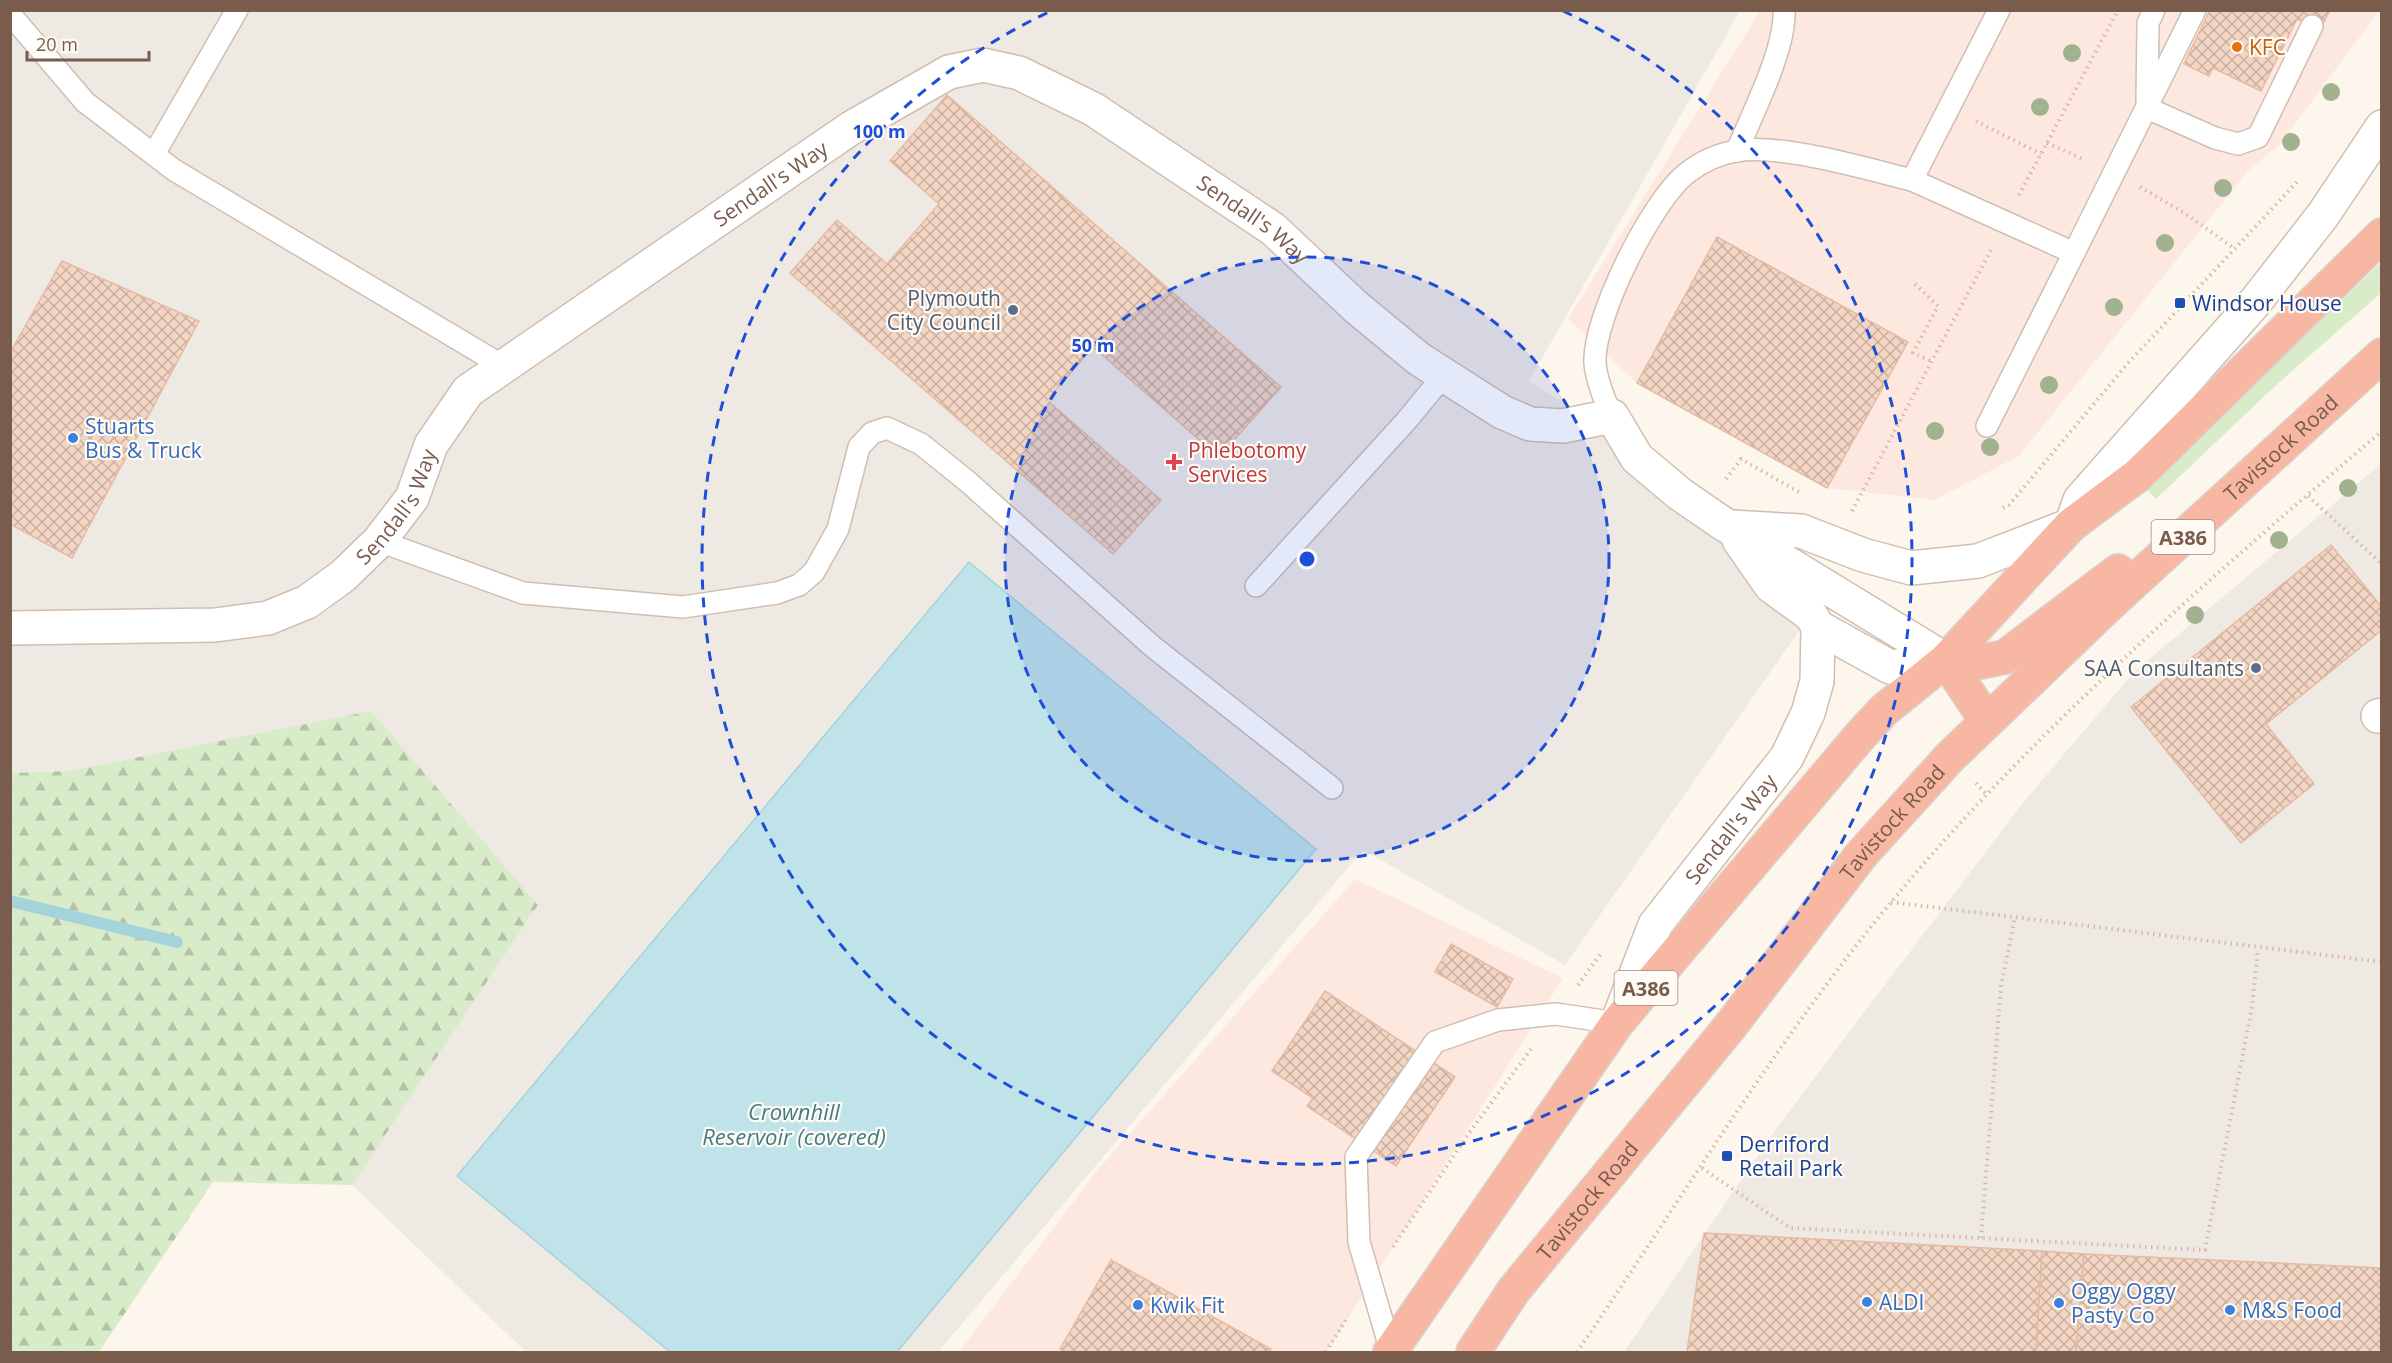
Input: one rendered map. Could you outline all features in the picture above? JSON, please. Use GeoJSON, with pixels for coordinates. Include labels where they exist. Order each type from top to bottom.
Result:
{"type":"FeatureCollection","features":[{"type":"Feature","properties":{"kind":"highway","name":"A386"},"geometry":{"type":"LineString","coordinates":[[1391,1352],[1617,1023],[1868,728],[1884,710],[1946,660],[2071,525],[2138,475],[2382,235]]}},
{"type":"Feature","properties":{"kind":"highway","name":"Tavistock Road"},"geometry":{"type":"LineString","coordinates":[[1473,1353],[1514,1290],[1732,1024],[1861,855],[1986,720],[2382,355]]}},
{"type":"Feature","properties":{"kind":"highway","name":"A386"},"geometry":{"type":"LineString","coordinates":[[1946,660],[1969,664],[2005,657],[2157,543],[2235,490]]}},
{"type":"Feature","properties":{"kind":"highway"},"geometry":{"type":"LineString","coordinates":[[1946,660],[1986,720]]}},
{"type":"Feature","properties":{"kind":"street","name":"Sendall's Way"},"geometry":{"type":"LineString","coordinates":[[10,628],[214,625],[268,618],[307,602],[343,576],[379,541],[412,498],[431,445],[468,391],[850,128],[948,72],[983,65],[1019,73],[1093,109],[1254,217],[1289,243],[1356,307],[1419,359],[1502,412],[1530,424],[1563,426],[1612,416]]}},
{"type":"Feature","properties":{"kind":"street"},"geometry":{"type":"LineString","coordinates":[[1730,527],[1801,531],[1863,555],[1911,568],[1978,561],[2071,525],[2080,500],[2256,301],[2323,215],[2380,130]]}},
{"type":"Feature","properties":{"kind":"street"},"geometry":{"type":"LineString","coordinates":[[1612,416],[1637,458],[1703,509],[1946,660]]}},
{"type":"Feature","properties":{"kind":"street"},"geometry":{"type":"LineString","coordinates":[[1730,527],[1772,586],[1810,615],[1818,627],[1890,667],[1946,660]]}},
{"type":"Feature","properties":{"kind":"street","name":"Sendall's Way"},"geometry":{"type":"LineString","coordinates":[[1617,1023],[1655,925],[1787,757],[1808,713],[1817,681],[1818,627]]}},
{"type":"Feature","properties":{"kind":"lane"},"geometry":{"type":"LineString","coordinates":[[153,154],[237,10]]}},
{"type":"Feature","properties":{"kind":"lane"},"geometry":{"type":"LineString","coordinates":[[1737,151],[1770,70],[1784,22],[1784,10]]}},
{"type":"Feature","properties":{"kind":"lane"},"geometry":{"type":"LineString","coordinates":[[1912,180],[1999,10]]}},
{"type":"Feature","properties":{"kind":"lane"},"geometry":{"type":"LineString","coordinates":[[2147,108],[2148,23],[2154,10]]}},
{"type":"Feature","properties":{"kind":"lane"},"geometry":{"type":"LineString","coordinates":[[1987,426],[2195,10]]}},
{"type":"Feature","properties":{"kind":"lane"},"geometry":{"type":"LineString","coordinates":[[10,14],[85,102],[174,170],[503,366]]}},
{"type":"Feature","properties":{"kind":"lane"},"geometry":{"type":"LineString","coordinates":[[2147,108],[2215,138],[2238,144],[2258,136],[2313,26]]}},
{"type":"Feature","properties":{"kind":"lane"},"geometry":{"type":"LineString","coordinates":[[1612,416],[1602,395],[1595,363],[1599,330],[1619,276],[1645,230],[1686,174],[1713,157],[1737,151],[1765,149],[1912,180],[2074,253]]}},
{"type":"Feature","properties":{"kind":"lane"},"geometry":{"type":"LineString","coordinates":[[1256,586],[1407,420],[1444,375]]}},
{"type":"Feature","properties":{"kind":"lane"},"geometry":{"type":"LineString","coordinates":[[379,541],[523,592],[682,607],[777,592],[799,585],[814,572],[838,529],[859,447],[872,433],[887,428],[921,444],[968,481],[1152,646],[1332,788]]}},
{"type":"Feature","properties":{"kind":"lane"},"geometry":{"type":"LineString","coordinates":[[1391,1352],[1359,1242],[1356,1157],[1435,1042],[1498,1020],[1556,1014],[1617,1023]]}},
{"type":"Feature","properties":{"kind":"path"},"geometry":{"type":"LineString","coordinates":[[1849,516],[2118,10]]}},
{"type":"Feature","properties":{"kind":"path"},"geometry":{"type":"LineString","coordinates":[[2000,133],[2041,154]]}},
{"type":"Feature","properties":{"kind":"path"},"geometry":{"type":"LineString","coordinates":[[2047,142],[2114,173],[2186,214],[2235,249]]}},
{"type":"Feature","properties":{"kind":"path"},"geometry":{"type":"LineString","coordinates":[[1999,510],[2009,505],[2129,363],[2259,223]]}},
{"type":"Feature","properties":{"kind":"path"},"geometry":{"type":"LineString","coordinates":[[1915,284],[1938,306],[1913,353],[1931,361]]}},
{"type":"Feature","properties":{"kind":"path"},"geometry":{"type":"LineString","coordinates":[[1577,1353],[1785,1042],[1891,902],[1988,795],[2094,684],[2382,431]]}},
{"type":"Feature","properties":{"kind":"path"},"geometry":{"type":"LineString","coordinates":[[1703,509],[1741,459],[1802,493]]}},
{"type":"Feature","properties":{"kind":"path"},"geometry":{"type":"LineString","coordinates":[[2308,496],[2382,564]]}},
{"type":"Feature","properties":{"kind":"path"},"geometry":{"type":"LineString","coordinates":[[1891,902],[2258,949],[2382,962]]}},
{"type":"Feature","properties":{"kind":"path"},"geometry":{"type":"LineString","coordinates":[[1981,1238],[2001,986],[2015,917]]}},
{"type":"Feature","properties":{"kind":"path"},"geometry":{"type":"LineString","coordinates":[[1387,1257],[1469,1133],[1605,949]]}},
{"type":"Feature","properties":{"kind":"path"},"geometry":{"type":"LineString","coordinates":[[1702,1168],[1790,1228],[2205,1250],[2252,1007],[2258,949]]}},
{"type":"Feature","properties":{"kind":"shaded area"},"geometry":{"type":"Polygon","coordinates":[[[10,11],[1740,11],[1529,381],[1839,574],[1565,965],[1363,850],[938,1352],[526,1352],[352,1185],[538,905],[69,771],[11,773],[10,11]]]}},
{"type":"Feature","properties":{"kind":"shaded area"},"geometry":{"type":"Polygon","coordinates":[[[1760,11],[2379,11],[2281,143],[2247,172],[2019,456],[1934,500],[1827,488],[1637,383],[1568,319],[1760,11]]]}},
{"type":"Feature","properties":{"kind":"shaded area","name":"Derriford Retail Park"},"geometry":{"type":"Polygon","coordinates":[[[2381,464],[2381,1352],[1624,1352],[1776,1129],[2021,805],[2134,672],[2381,464]]]}},
{"type":"Feature","properties":{"kind":"shaded area"},"geometry":{"type":"Polygon","coordinates":[[[1355,879],[1563,978],[1327,1352],[959,1352],[1096,1172],[1355,879]]]}},
{"type":"Feature","properties":{"kind":"green space"},"geometry":{"type":"Polygon","coordinates":[[[2381,263],[2381,293],[2274,387],[2156,499],[2144,487],[2381,263]]]}},
{"type":"Feature","properties":{"kind":"green space"},"geometry":{"type":"Polygon","coordinates":[[[371,711],[538,905],[352,1185],[213,1182],[99,1352],[11,1352],[11,773],[69,771],[371,711]]]}},
{"type":"Feature","properties":{"kind":"water","name":"Crownhill Reservoir (covered)"},"geometry":{"type":"Polygon","coordinates":[[[969,562],[1316,849],[897,1352],[670,1352],[457,1176],[969,562]]]}},
{"type":"Feature","properties":{"kind":"building","name":"KFC"},"geometry":{"type":"Polygon","coordinates":[[[2210,10],[2330,10],[2320,30],[2297,19],[2261,91],[2213,68],[2209,76],[2184,64],[2210,10]]]}},
{"type":"Feature","properties":{"kind":"building","name":"Plymouth City Council"},"geometry":{"type":"Polygon","coordinates":[[[947,95],[1281,387],[1219,457],[1093,347],[1047,400],[1161,500],[1113,554],[790,273],[837,220],[887,264],[939,204],[890,161],[947,95]]]}},
{"type":"Feature","properties":{"kind":"building"},"geometry":{"type":"Polygon","coordinates":[[[1717,237],[1908,342],[1827,488],[1637,383],[1717,237]]]}},
{"type":"Feature","properties":{"kind":"building","name":"Stuarts Bus & Truck"},"geometry":{"type":"Polygon","coordinates":[[[62,261],[199,321],[72,558],[10,524],[10,353],[62,261]]]}},
{"type":"Feature","properties":{"kind":"building","name":"SAA Consultants"},"geometry":{"type":"Polygon","coordinates":[[[2331,545],[2382,607],[2382,630],[2266,724],[2314,784],[2241,843],[2131,707],[2331,545]]]}},
{"type":"Feature","properties":{"kind":"building"},"geometry":{"type":"Polygon","coordinates":[[[1451,944],[1513,979],[1497,1007],[1435,972],[1451,944]]]}},
{"type":"Feature","properties":{"kind":"building"},"geometry":{"type":"Polygon","coordinates":[[[1325,991],[1455,1077],[1396,1166],[1307,1106],[1313,1098],[1272,1071],[1325,991]]]}},
{"type":"Feature","properties":{"kind":"building","name":"ALDI"},"geometry":{"type":"Polygon","coordinates":[[[1704,1233],[2042,1251],[2036,1352],[1687,1352],[1704,1233]]]}},
{"type":"Feature","properties":{"kind":"building","name":"Oggy Oggy Pasty Co"},"geometry":{"type":"Polygon","coordinates":[[[2042,1251],[2084,1254],[2076,1352],[2036,1352],[2042,1251]]]}},
{"type":"Feature","properties":{"kind":"building","name":"M&S Food"},"geometry":{"type":"Polygon","coordinates":[[[2084,1254],[2382,1268],[2382,1352],[2076,1352],[2084,1254]]]}},
{"type":"Feature","properties":{"kind":"building","name":"Kwik Fit"},"geometry":{"type":"Polygon","coordinates":[[[1111,1260],[1271,1349],[1269,1352],[1066,1352],[1060,1349],[1111,1260]]]}},
{"type":"Feature","properties":{"kind":"waterway"},"geometry":{"type":"LineString","coordinates":[[10,901],[177,942]]}},
{"type":"Feature","properties":{"kind":"place","name":"KFC"},"geometry":{"type":"Point","coordinates":[2237,47]}},
{"type":"Feature","properties":{"kind":"place","name":"Windsor House"},"geometry":{"type":"Point","coordinates":[2180,303]}},
{"type":"Feature","properties":{"kind":"place","name":"Plymouth City Council"},"geometry":{"type":"Point","coordinates":[1013,310]}},
{"type":"Feature","properties":{"kind":"place","name":"Stuarts Bus & Truck"},"geometry":{"type":"Point","coordinates":[73,438]}},
{"type":"Feature","properties":{"kind":"place","name":"Phlebotomy Services"},"geometry":{"type":"Point","coordinates":[1174,462]}},
{"type":"Feature","properties":{"kind":"place","name":"SAA Consultants"},"geometry":{"type":"Point","coordinates":[2256,668]}},
{"type":"Feature","properties":{"kind":"place","name":"Derriford Retail Park"},"geometry":{"type":"Point","coordinates":[1727,1156]}},
{"type":"Feature","properties":{"kind":"place","name":"ALDI"},"geometry":{"type":"Point","coordinates":[1867,1302]}},
{"type":"Feature","properties":{"kind":"place","name":"Oggy Oggy Pasty Co"},"geometry":{"type":"Point","coordinates":[2059,1303]}},
{"type":"Feature","properties":{"kind":"place","name":"Kwik Fit"},"geometry":{"type":"Point","coordinates":[1138,1305]}},
{"type":"Feature","properties":{"kind":"place","name":"M&S Food"},"geometry":{"type":"Point","coordinates":[2230,1310]}}]}
